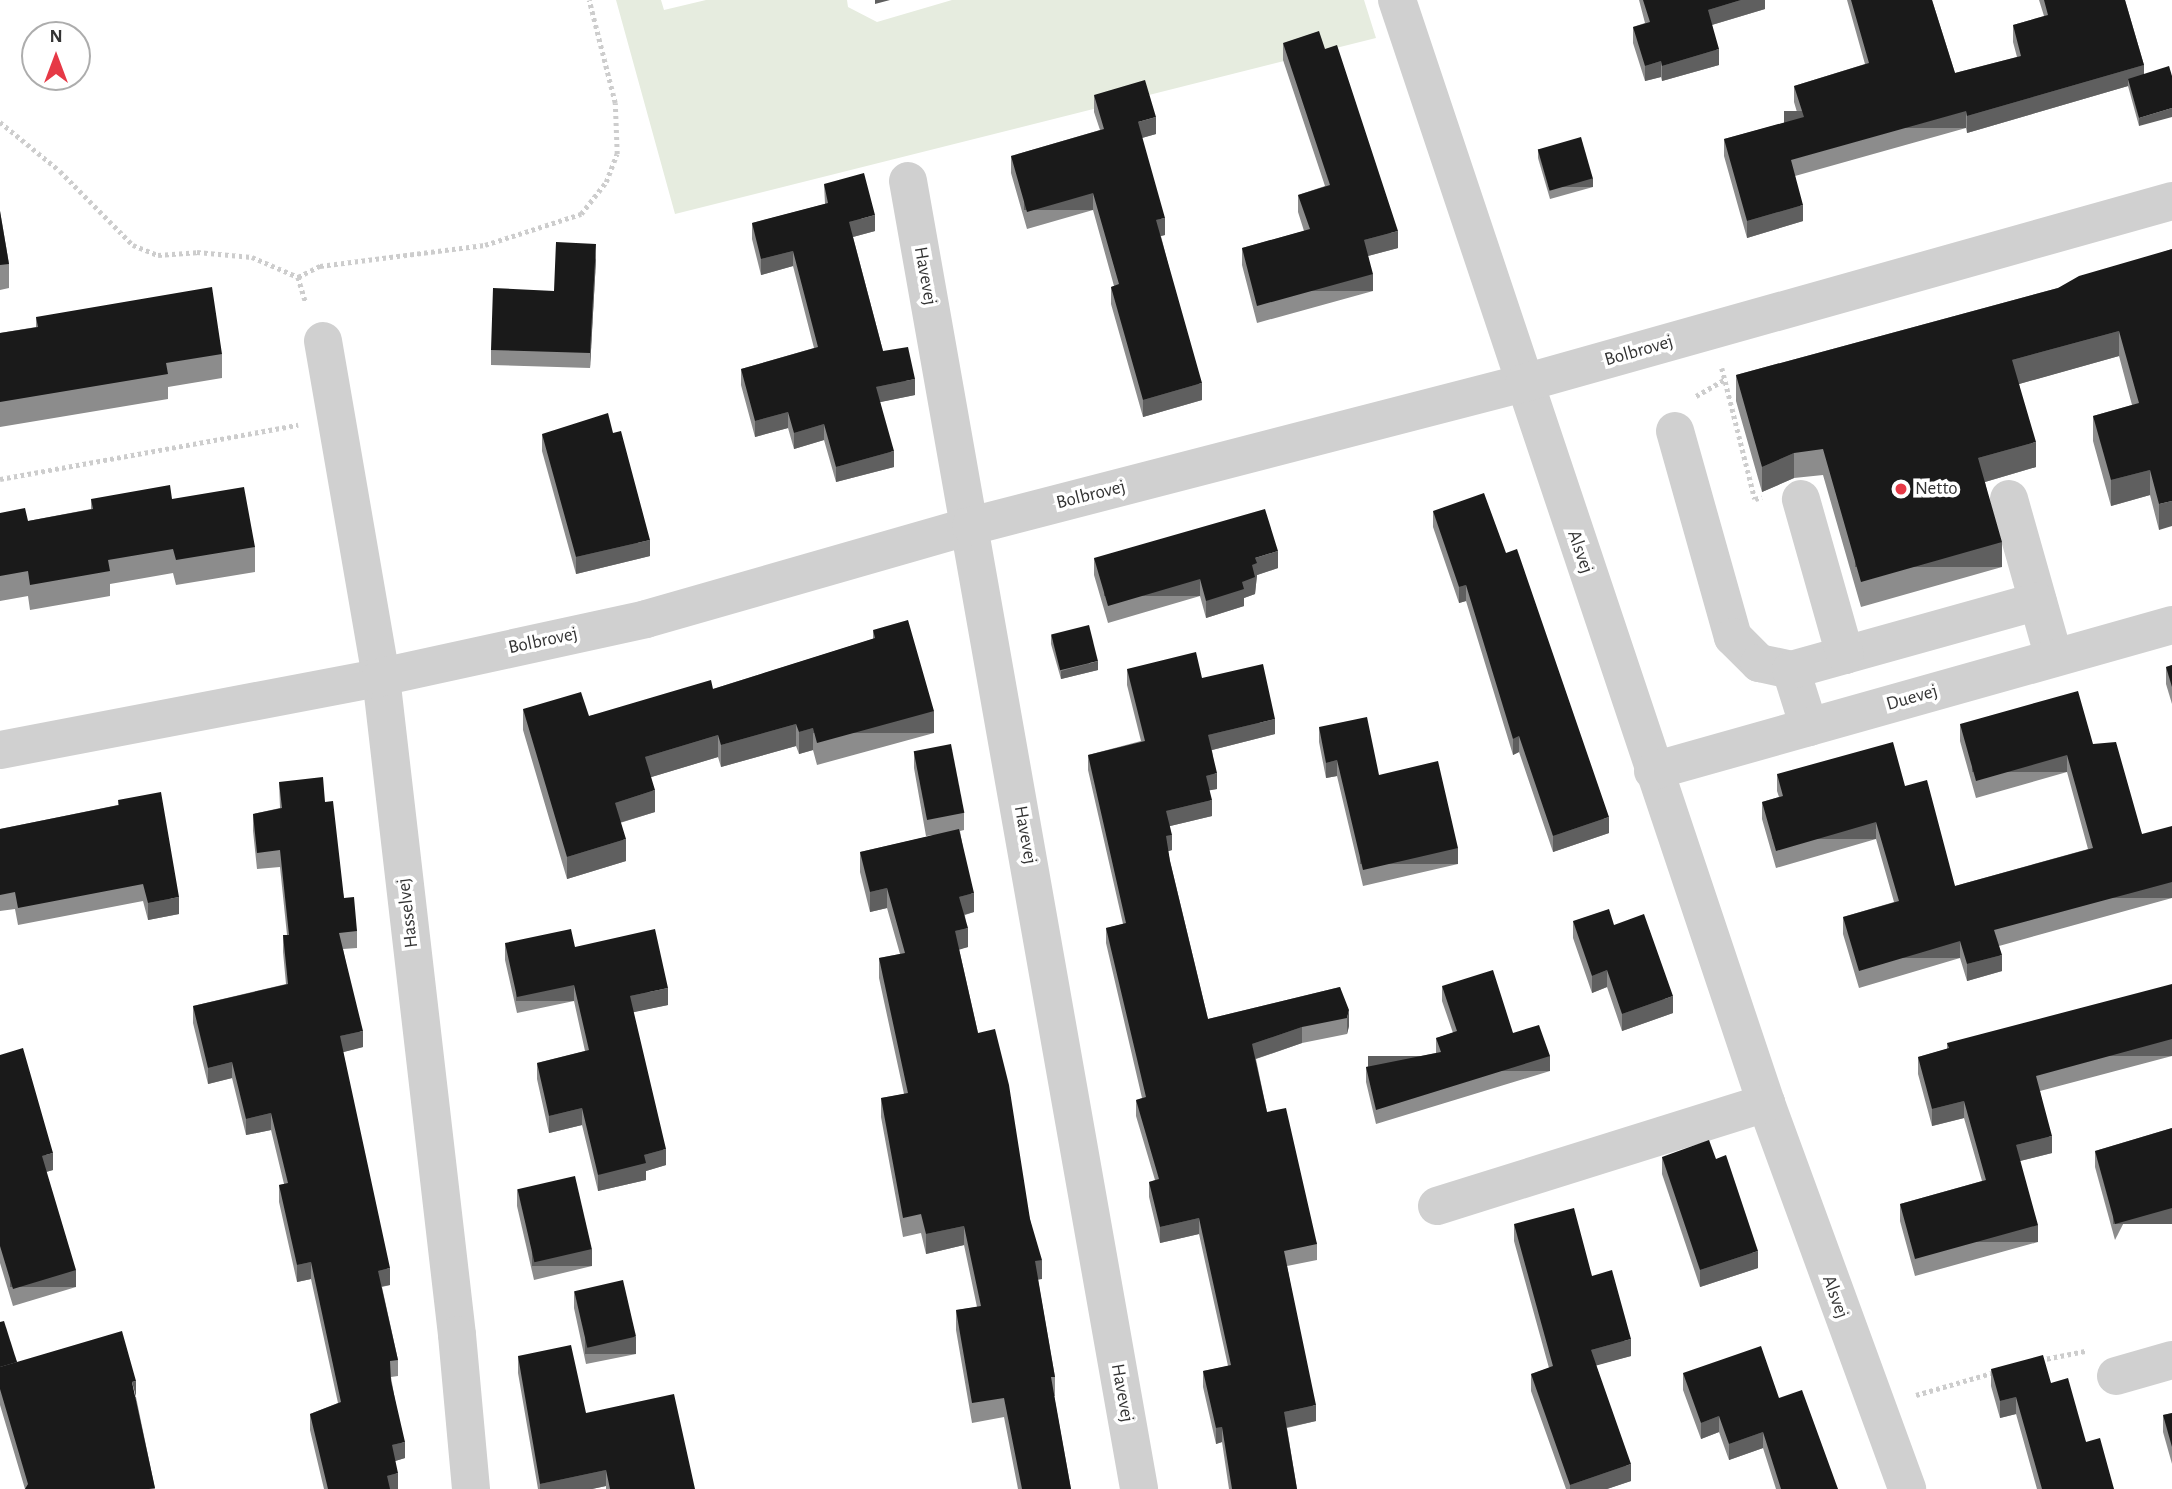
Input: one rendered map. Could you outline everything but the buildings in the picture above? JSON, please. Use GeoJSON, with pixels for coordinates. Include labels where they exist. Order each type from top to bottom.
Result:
{"type":"FeatureCollection","features":[{"type":"Feature","properties":{"kind":"street","name":"Alsvej"},"geometry":{"type":"LineString","coordinates":[[1398,0],[1653,771],[1766,1103],[1874,1406],[1907,1489]]}},
{"type":"Feature","properties":{"kind":"street","name":"Havevej"},"geometry":{"type":"LineString","coordinates":[[908,181],[1139,1489]]}},
{"type":"Feature","properties":{"kind":"street","name":"Bolbrovej"},"geometry":{"type":"LineString","coordinates":[[0,750],[381,677],[646,619],[971,526],[1524,383],[2172,201]]}},
{"type":"Feature","properties":{"kind":"street","name":"Hasselvej"},"geometry":{"type":"LineString","coordinates":[[323,341],[381,677],[457,1335],[471,1489]]}},
{"type":"Feature","properties":{"kind":"street"},"geometry":{"type":"LineString","coordinates":[[1675,431],[1733,636],[1759,663],[1791,670],[2038,601]]}},
{"type":"Feature","properties":{"kind":"street"},"geometry":{"type":"LineString","coordinates":[[1801,499],[1845,655]]}},
{"type":"Feature","properties":{"kind":"street"},"geometry":{"type":"LineString","coordinates":[[2009,499],[2054,658]]}},
{"type":"Feature","properties":{"kind":"street","name":"Duevej"},"geometry":{"type":"LineString","coordinates":[[1653,771],[2172,625]]}},
{"type":"Feature","properties":{"kind":"street"},"geometry":{"type":"LineString","coordinates":[[1791,670],[1809,727]]}},
{"type":"Feature","properties":{"kind":"street"},"geometry":{"type":"LineString","coordinates":[[1437,1206],[1766,1103]]}},
{"type":"Feature","properties":{"kind":"street"},"geometry":{"type":"LineString","coordinates":[[2116,1376],[2172,1360]]}},
{"type":"Feature","properties":{"kind":"path"},"geometry":{"type":"LineString","coordinates":[[298,277],[320,266],[485,245],[581,214],[606,182],[617,154],[615,103],[589,0]]}},
{"type":"Feature","properties":{"kind":"path"},"geometry":{"type":"LineString","coordinates":[[0,122],[60,172],[133,245],[158,255],[197,252],[252,257],[298,277],[323,341]]}},
{"type":"Feature","properties":{"kind":"path"},"geometry":{"type":"LineString","coordinates":[[1713,330],[1755,499],[1790,489],[1801,499]]}},
{"type":"Feature","properties":{"kind":"path"},"geometry":{"type":"LineString","coordinates":[[0,478],[337,417]]}},
{"type":"Feature","properties":{"kind":"path"},"geometry":{"type":"LineString","coordinates":[[2030,1363],[2081,1348],[2116,1376]]}},
{"type":"Feature","properties":{"kind":"path"},"geometry":{"type":"LineString","coordinates":[[1874,1406],[2004,1370]]}},
{"type":"Feature","properties":{"kind":"shaded area"},"geometry":{"type":"Polygon","coordinates":[[[616,0],[661,0],[664,10],[706,0],[847,0],[848,7],[877,22],[952,0],[1364,0],[1376,38],[675,214],[616,0]]]}},
{"type":"Feature","properties":{"kind":"place","name":"Netto"},"geometry":{"type":"Point","coordinates":[1901,489]}}]}
